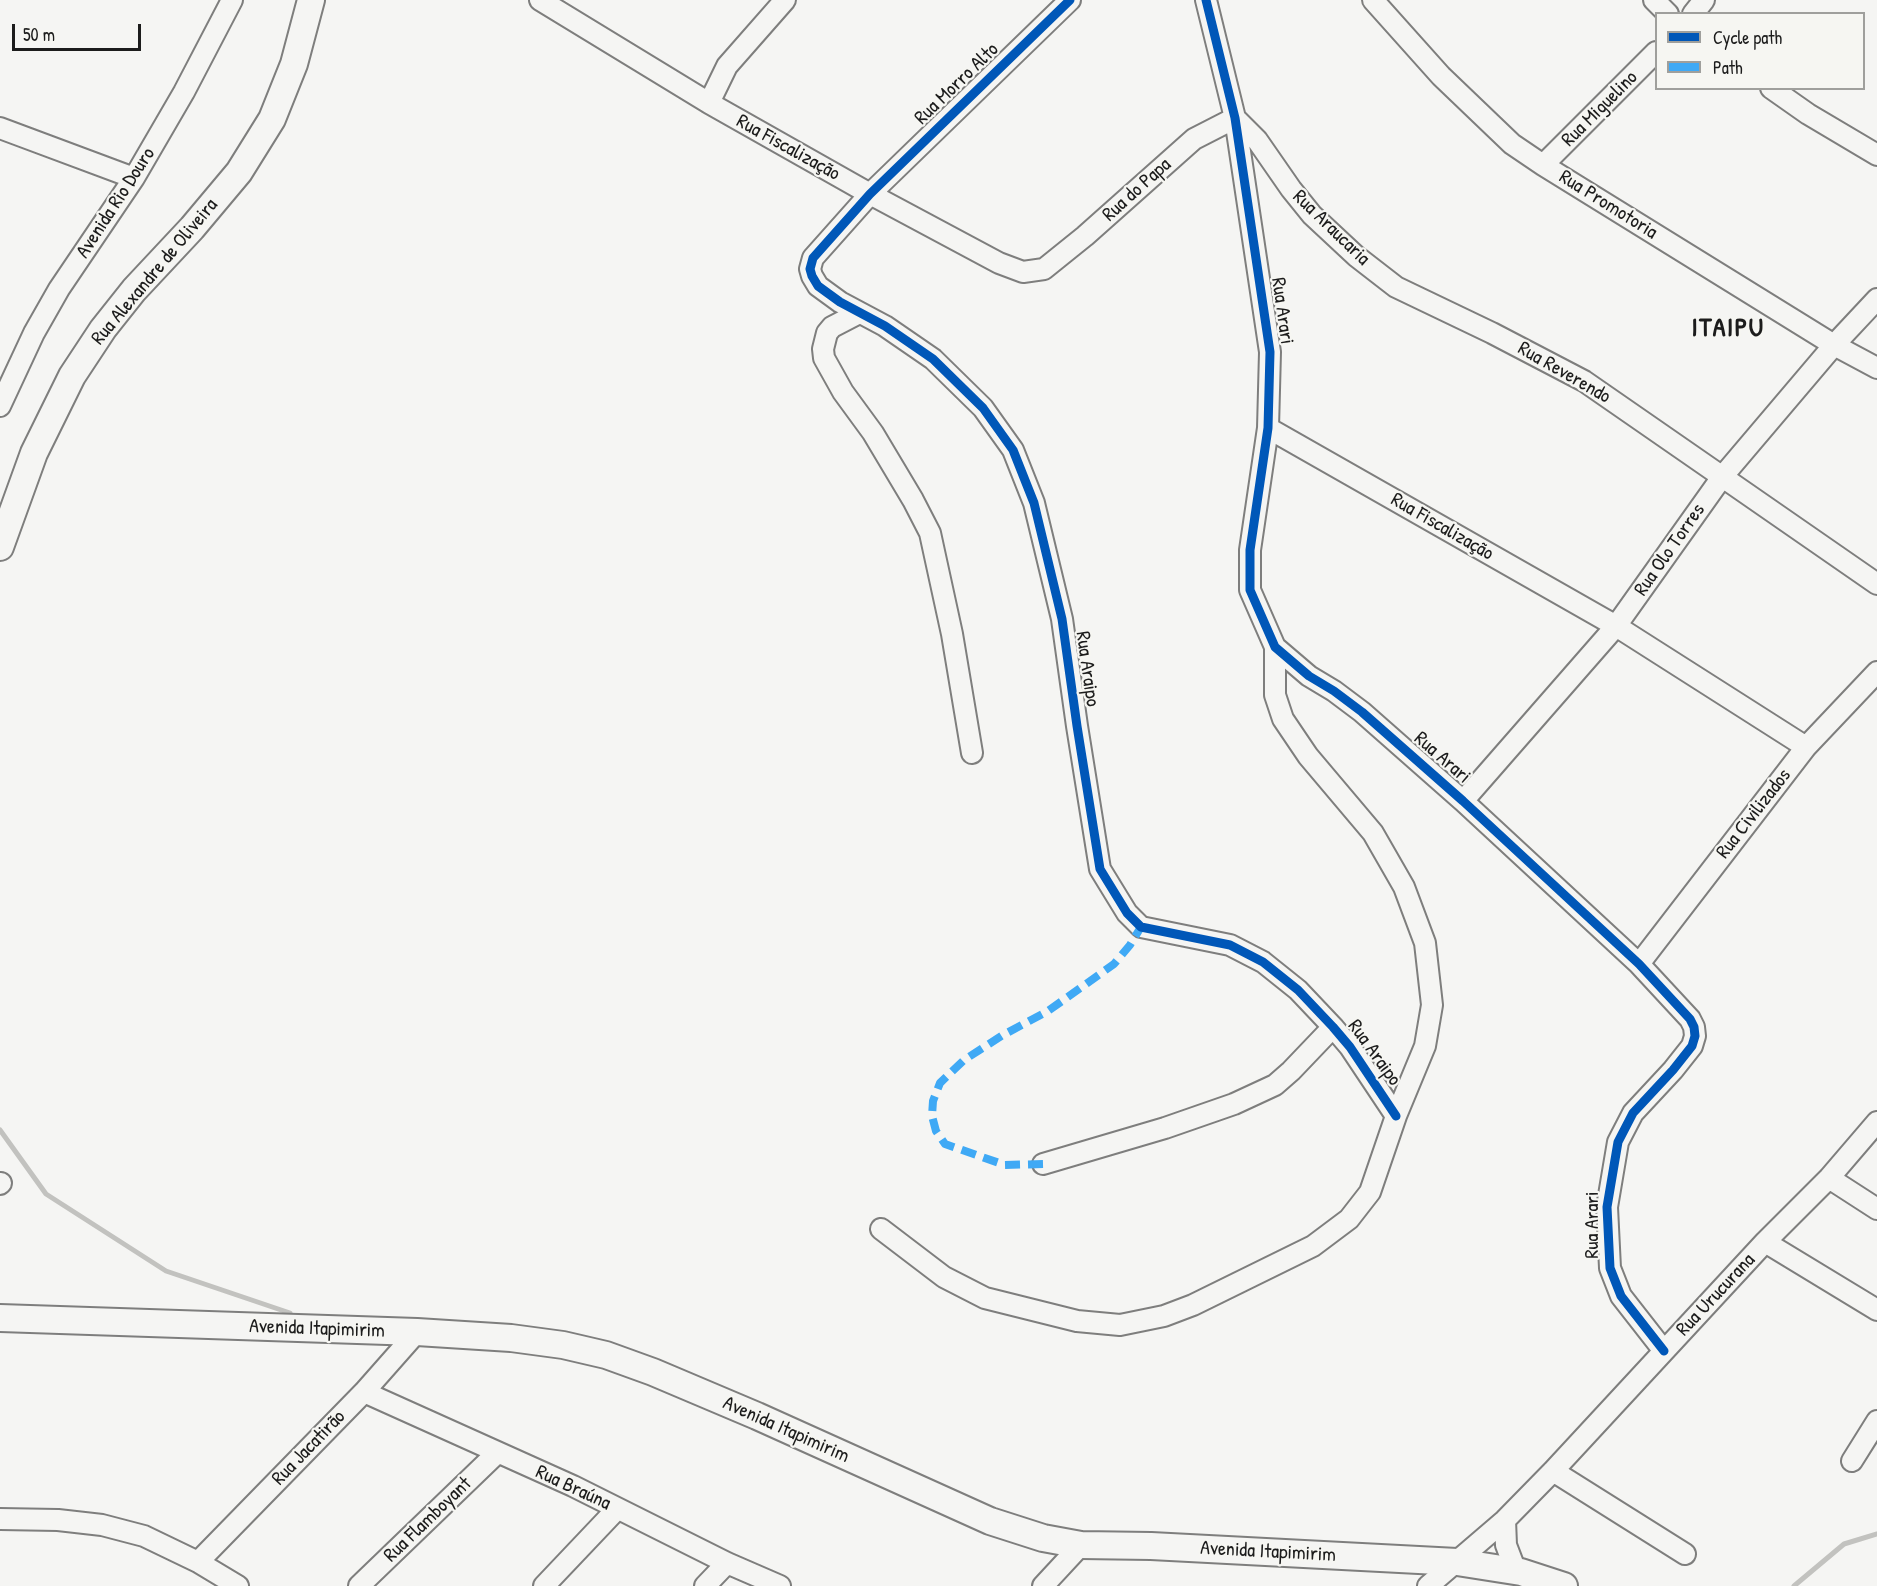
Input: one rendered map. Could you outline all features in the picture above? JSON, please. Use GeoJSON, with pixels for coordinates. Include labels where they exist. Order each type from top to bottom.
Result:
{"type":"FeatureCollection","features":[{"type":"Feature","properties":{"kind":"main road","name":"Rua Alexandre de Oliveira"},"geometry":{"type":"LineString","coordinates":[[0,547],[34,453],[72,376],[134,290],[192,228],[239,172],[273,119],[294,64],[310,0]]}},
{"type":"Feature","properties":{"kind":"main road","name":"Avenida Itapimirim"},"geometry":{"type":"LineString","coordinates":[[0,1318],[417,1332],[512,1338],[563,1345],[606,1355],[653,1372],[758,1416],[990,1521],[1043,1538],[1081,1545],[1151,1546],[1457,1562],[1521,1572],[1564,1586]]}},
{"type":"Feature","properties":{"kind":"street","name":"Avenida Rio Douro"},"geometry":{"type":"LineString","coordinates":[[0,406],[34,333],[59,289],[134,178],[184,92],[232,0]]}},
{"type":"Feature","properties":{"kind":"street"},"geometry":{"type":"LineString","coordinates":[[709,103],[727,66],[785,0]]}},
{"type":"Feature","properties":{"kind":"street","name":"Rua Morro Alto"},"geometry":{"type":"LineString","coordinates":[[870,194],[1070,0]]}},
{"type":"Feature","properties":{"kind":"street"},"geometry":{"type":"LineString","coordinates":[[1206,0],[1235,118]]}},
{"type":"Feature","properties":{"kind":"street","name":"Rua Promotoria"},"geometry":{"type":"LineString","coordinates":[[1373,0],[1441,76],[1512,144],[1834,345],[1877,368]]}},
{"type":"Feature","properties":{"kind":"street"},"geometry":{"type":"LineString","coordinates":[[1654,0],[1666,12]]}},
{"type":"Feature","properties":{"kind":"street"},"geometry":{"type":"LineString","coordinates":[[1695,12],[1704,0]]}},
{"type":"Feature","properties":{"kind":"street","name":"Rua Fiscalização"},"geometry":{"type":"LineString","coordinates":[[548,2],[709,103],[870,194],[999,263],[1023,272],[1044,268]]}},
{"type":"Feature","properties":{"kind":"street","name":"Rua Miguelino"},"geometry":{"type":"LineString","coordinates":[[1543,165],[1655,53]]}},
{"type":"Feature","properties":{"kind":"street"},"geometry":{"type":"LineString","coordinates":[[1774,90],[1808,114],[1877,155]]}},
{"type":"Feature","properties":{"kind":"street","name":"Rua do Papa"},"geometry":{"type":"LineString","coordinates":[[1044,268],[1085,236],[1194,140],[1235,118]]}},
{"type":"Feature","properties":{"kind":"street","name":"Rua Araucaria"},"geometry":{"type":"LineString","coordinates":[[1235,118],[1257,140],[1312,215],[1356,256],[1396,287]]}},
{"type":"Feature","properties":{"kind":"street","name":"Rua Arari"},"geometry":{"type":"LineString","coordinates":[[1235,118],[1270,352],[1268,428],[1250,550],[1250,590],[1275,647],[1309,676],[1362,712],[1463,801],[1639,964],[1690,1019],[1695,1036],[1692,1046],[1633,1113],[1618,1142],[1607,1207],[1610,1268],[1621,1296],[1664,1351]]}},
{"type":"Feature","properties":{"kind":"street"},"geometry":{"type":"LineString","coordinates":[[0,128],[134,178]]}},
{"type":"Feature","properties":{"kind":"street","name":"Rua Araipo"},"geometry":{"type":"LineString","coordinates":[[870,194],[813,258],[810,268],[818,286],[840,302],[885,326],[933,359],[982,408],[1013,450],[1035,503],[1062,619],[1100,869],[1127,913],[1141,927],[1230,945],[1263,962],[1298,990],[1350,1047],[1396,1116]]}},
{"type":"Feature","properties":{"kind":"street","name":"Rua Reverendo"},"geometry":{"type":"LineString","coordinates":[[1396,287],[1584,381],[1722,477]]}},
{"type":"Feature","properties":{"kind":"street","name":"Rua Olo Torres"},"geometry":{"type":"LineString","coordinates":[[1463,801],[1616,626],[1722,477],[1834,345],[1877,299]]}},
{"type":"Feature","properties":{"kind":"street"},"geometry":{"type":"LineString","coordinates":[[859,313],[832,327],[827,333],[823,349],[824,358],[843,392],[879,442],[930,533],[952,634],[972,753]]}},
{"type":"Feature","properties":{"kind":"street","name":"Rua Fiscalização"},"geometry":{"type":"LineString","coordinates":[[1268,428],[1616,626]]}},
{"type":"Feature","properties":{"kind":"street"},"geometry":{"type":"LineString","coordinates":[[1722,477],[1877,584]]}},
{"type":"Feature","properties":{"kind":"street"},"geometry":{"type":"LineString","coordinates":[[1616,626],[1806,747]]}},
{"type":"Feature","properties":{"kind":"street"},"geometry":{"type":"LineString","coordinates":[[881,1229],[944,1277],[985,1298],[1077,1321],[1120,1325],[1164,1316],[1193,1305],[1313,1246],[1349,1220],[1370,1192],[1396,1116],[1425,1046],[1432,1005],[1425,943],[1404,887],[1373,833],[1308,756],[1283,719],[1275,695],[1275,647]]}},
{"type":"Feature","properties":{"kind":"street","name":"Rua Civilizados"},"geometry":{"type":"LineString","coordinates":[[1639,964],[1806,747],[1877,672]]}},
{"type":"Feature","properties":{"kind":"street"},"geometry":{"type":"LineString","coordinates":[[1043,1164],[1165,1128],[1234,1104],[1275,1085],[1333,1027]]}},
{"type":"Feature","properties":{"kind":"street","name":"Rua Urucurana"},"geometry":{"type":"LineString","coordinates":[[1428,1586],[1505,1520],[1553,1471],[1765,1242],[1829,1178],[1877,1122]]}},
{"type":"Feature","properties":{"kind":"street"},"geometry":{"type":"LineString","coordinates":[[1829,1178],[1877,1209]]}},
{"type":"Feature","properties":{"kind":"street"},"geometry":{"type":"LineString","coordinates":[[1765,1242],[1877,1310]]}},
{"type":"Feature","properties":{"kind":"street","name":"Rua Jacatirão"},"geometry":{"type":"LineString","coordinates":[[198,1562],[364,1392],[417,1332]]}},
{"type":"Feature","properties":{"kind":"street","name":"Rua Braúna"},"geometry":{"type":"LineString","coordinates":[[364,1392],[573,1486],[727,1563],[780,1586]]}},
{"type":"Feature","properties":{"kind":"street"},"geometry":{"type":"LineString","coordinates":[[1852,1461],[1877,1421]]}},
{"type":"Feature","properties":{"kind":"street","name":"Rua Flamboyant"},"geometry":{"type":"LineString","coordinates":[[358,1586],[497,1453]]}},
{"type":"Feature","properties":{"kind":"street"},"geometry":{"type":"LineString","coordinates":[[1553,1471],[1685,1554]]}},
{"type":"Feature","properties":{"kind":"street"},"geometry":{"type":"LineString","coordinates":[[544,1586],[617,1509]]}},
{"type":"Feature","properties":{"kind":"street"},"geometry":{"type":"LineString","coordinates":[[0,1519],[58,1520],[102,1525],[144,1536],[198,1562],[238,1586]]}},
{"type":"Feature","properties":{"kind":"street"},"geometry":{"type":"LineString","coordinates":[[1505,1520],[1506,1545],[1514,1566],[1521,1572]]}},
{"type":"Feature","properties":{"kind":"street"},"geometry":{"type":"LineString","coordinates":[[1043,1586],[1081,1545]]}},
{"type":"Feature","properties":{"kind":"street"},"geometry":{"type":"LineString","coordinates":[[705,1586],[727,1563]]}},
{"type":"Feature","properties":{"kind":"waterway"},"geometry":{"type":"LineString","coordinates":[[0,1130],[46,1194],[166,1271],[290,1313]]}},
{"type":"Feature","properties":{"kind":"waterway"},"geometry":{"type":"LineString","coordinates":[[1794,1586],[1844,1544],[1877,1534]]}},
{"type":"Feature","properties":{"kind":"marked path"},"geometry":{"type":"LineString","coordinates":[[1043,1164],[1005,1165],[945,1144],[936,1131],[932,1116],[933,1101],[940,1083],[964,1060],[1003,1035],[1048,1011],[1114,964],[1141,927]]}},
{"type":"Feature","properties":{"kind":"cycle path"},"geometry":{"type":"LineString","coordinates":[[1070,0],[870,194],[813,258],[810,269],[812,276],[818,286],[840,302],[885,326],[933,359],[983,408],[1013,450],[1034,503],[1062,619],[1100,869],[1127,913],[1141,927],[1230,945],[1263,962],[1298,990],[1333,1027],[1350,1047],[1396,1116]]}},
{"type":"Feature","properties":{"kind":"cycle path"},"geometry":{"type":"LineString","coordinates":[[1206,0],[1235,118],[1270,352],[1268,428],[1250,550],[1250,590],[1275,647],[1309,676],[1362,712],[1463,801],[1639,964],[1690,1019],[1695,1036],[1692,1046],[1633,1113],[1618,1142],[1607,1207],[1610,1268],[1621,1296],[1664,1351]]}},
{"type":"Feature","properties":{"kind":"district","name":"ITAIPU"},"geometry":{"type":"Point","coordinates":[1728,329]}}]}
